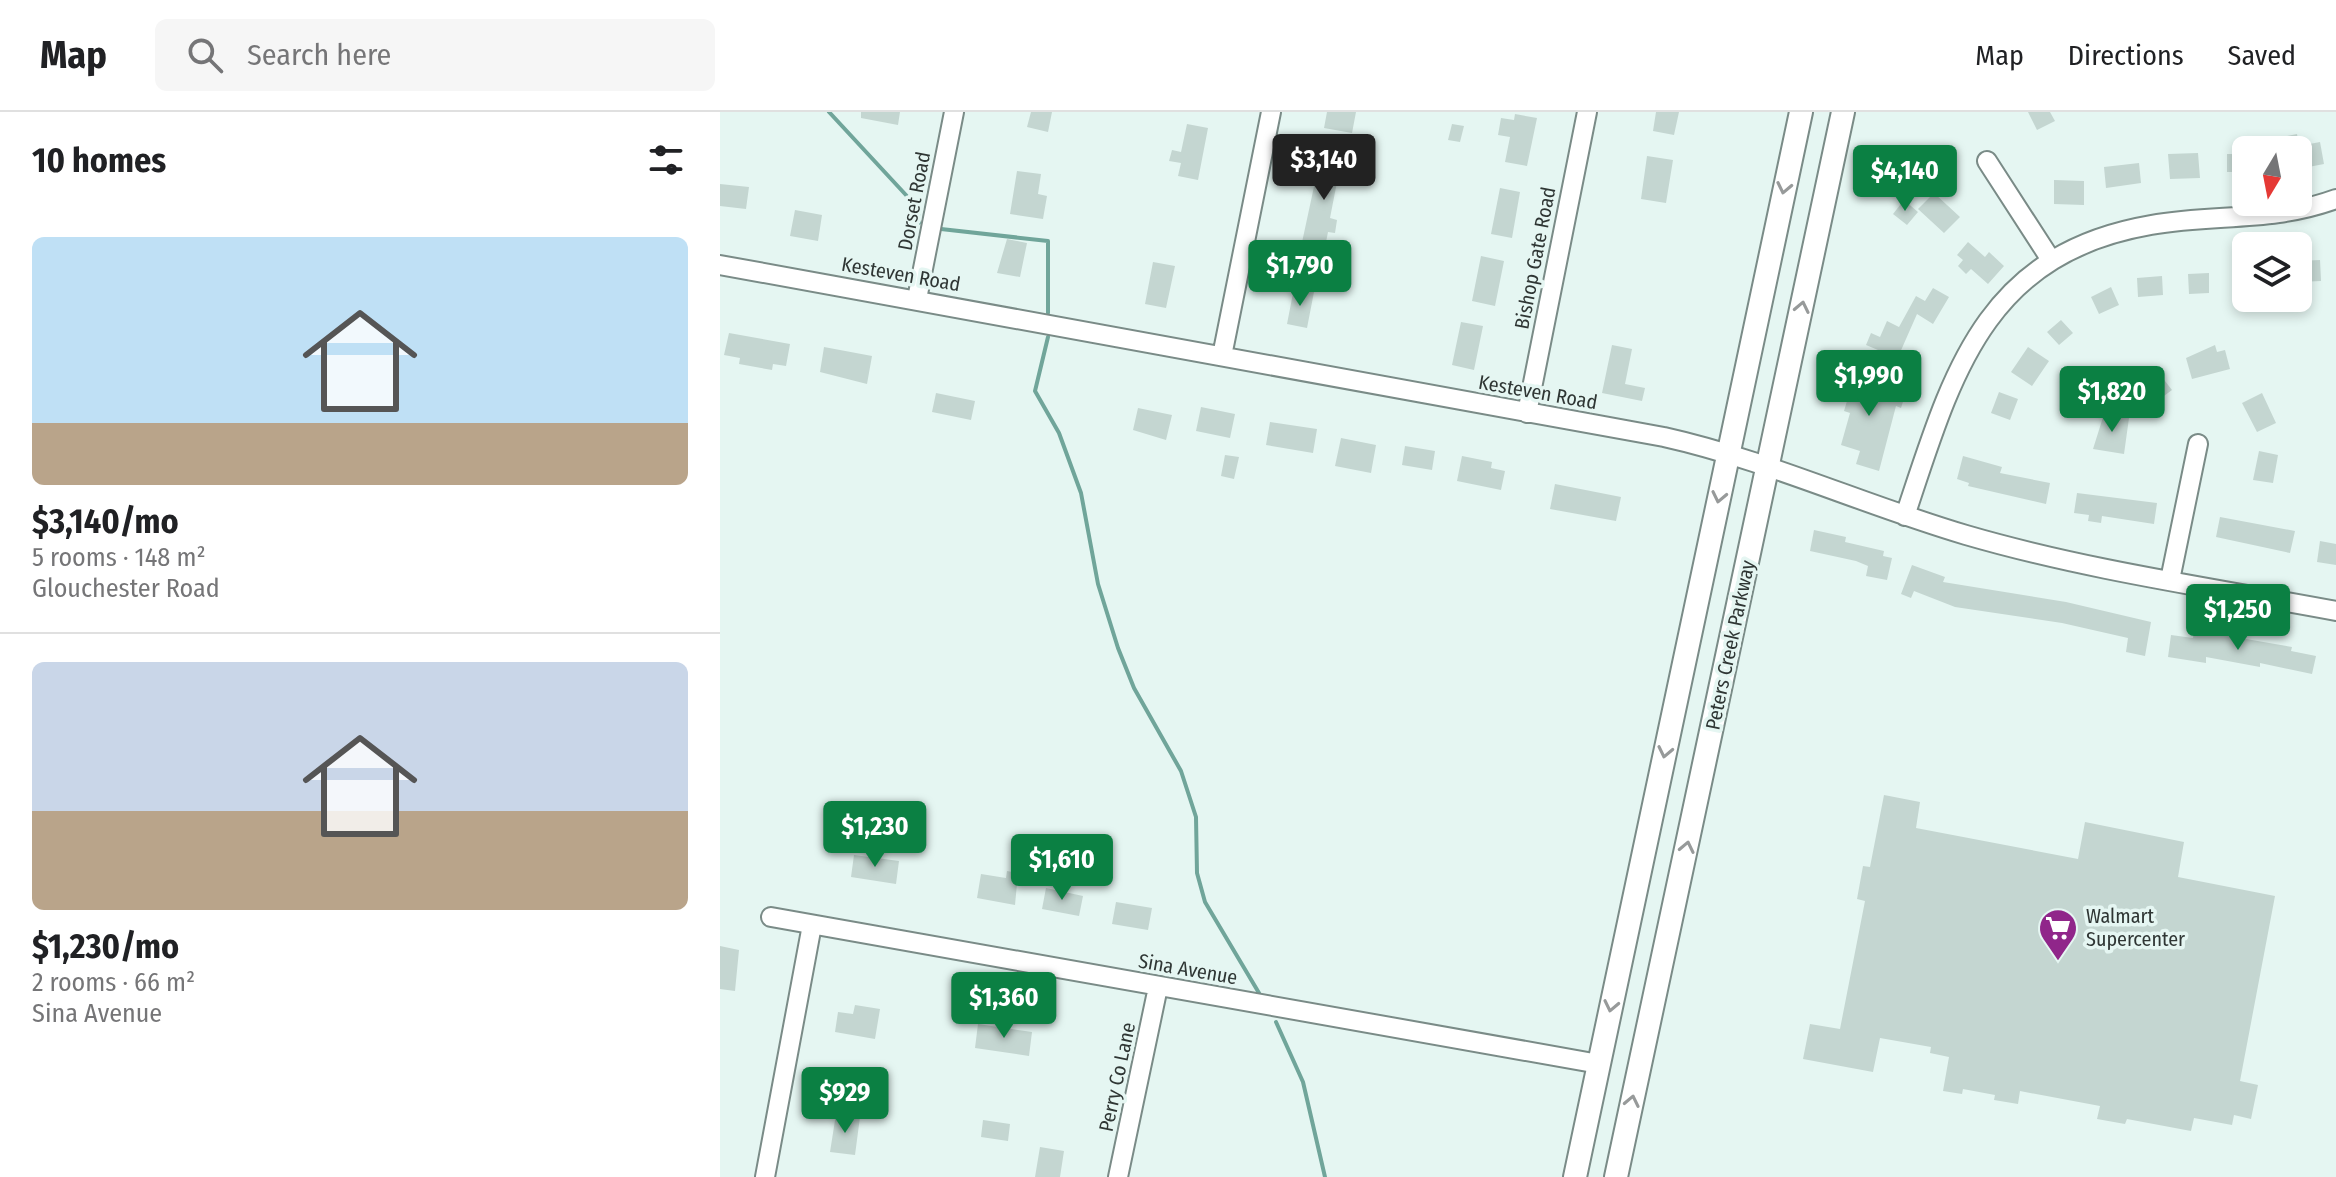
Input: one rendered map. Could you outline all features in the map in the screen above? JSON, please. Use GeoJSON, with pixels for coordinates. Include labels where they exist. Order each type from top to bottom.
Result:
{"type":"FeatureCollection","features":[{"type":"Feature","properties":{"kind":"main road","name":"Peters Creek Parkway"},"geometry":{"type":"LineString","coordinates":[[1575,1177],[1801,112]]}},
{"type":"Feature","properties":{"kind":"main road","name":"Peters Creek Parkway"},"geometry":{"type":"LineString","coordinates":[[1616,1177],[1843,112]]}},
{"type":"Feature","properties":{"kind":"street","name":"Dorset Road"},"geometry":{"type":"LineString","coordinates":[[917,299],[954,112]]}},
{"type":"Feature","properties":{"kind":"street"},"geometry":{"type":"LineString","coordinates":[[1222,356],[1271,112]]}},
{"type":"Feature","properties":{"kind":"street","name":"Bishop Gate Road"},"geometry":{"type":"LineString","coordinates":[[1527,413],[1587,112]]}},
{"type":"Feature","properties":{"kind":"street"},"geometry":{"type":"LineString","coordinates":[[1987,161],[2051,260]]}},
{"type":"Feature","properties":{"kind":"street"},"geometry":{"type":"LineString","coordinates":[[1905,516],[1938,416],[1975,336],[2020,286],[2051,260],[2104,236],[2150,225],[2300,212],[2336,199]]}},
{"type":"Feature","properties":{"kind":"street","name":"Kesteven Road"},"geometry":{"type":"LineString","coordinates":[[720,265],[917,299],[1728,453],[1905,516],[2043,555],[2336,611]]}},
{"type":"Feature","properties":{"kind":"street"},"geometry":{"type":"LineString","coordinates":[[2170,580],[2198,444]]}},
{"type":"Feature","properties":{"kind":"street","name":"Sina Avenue"},"geometry":{"type":"LineString","coordinates":[[771,917],[1599,1064]]}},
{"type":"Feature","properties":{"kind":"street"},"geometry":{"type":"LineString","coordinates":[[765,1177],[812,925]]}},
{"type":"Feature","properties":{"kind":"street","name":"Perry Co Lane"},"geometry":{"type":"LineString","coordinates":[[1118,1177],[1158,987]]}},
{"type":"Feature","properties":{"kind":"building"},"geometry":{"type":"Polygon","coordinates":[[[861,112],[900,112],[898,125],[861,118],[861,112]]]}},
{"type":"Feature","properties":{"kind":"building"},"geometry":{"type":"Polygon","coordinates":[[[1031,112],[1052,112],[1048,132],[1027,127],[1031,112]]]}},
{"type":"Feature","properties":{"kind":"building"},"geometry":{"type":"Polygon","coordinates":[[[1327,112],[1356,112],[1352,133],[1324,128],[1327,112]]]}},
{"type":"Feature","properties":{"kind":"building"},"geometry":{"type":"Polygon","coordinates":[[[1656,112],[1679,112],[1674,135],[1653,131],[1656,112]]]}},
{"type":"Feature","properties":{"kind":"building"},"geometry":{"type":"Polygon","coordinates":[[[2028,112],[2050,112],[2055,121],[2037,130],[2028,112]]]}},
{"type":"Feature","properties":{"kind":"building"},"geometry":{"type":"Polygon","coordinates":[[[1515,114],[1537,118],[1527,166],[1505,162],[1510,137],[1498,135],[1501,118],[1514,120],[1515,114]]]}},
{"type":"Feature","properties":{"kind":"building"},"geometry":{"type":"Polygon","coordinates":[[[1187,124],[1208,128],[1198,180],[1178,176],[1181,163],[1169,161],[1172,150],[1181,152],[1187,124]]]}},
{"type":"Feature","properties":{"kind":"building"},"geometry":{"type":"Polygon","coordinates":[[[1452,124],[1464,126],[1460,142],[1448,140],[1452,124]]]}},
{"type":"Feature","properties":{"kind":"building"},"geometry":{"type":"Polygon","coordinates":[[[2320,142],[2324,164],[2312,166],[2312,144],[2320,142]]]}},
{"type":"Feature","properties":{"kind":"building"},"geometry":{"type":"Polygon","coordinates":[[[1927,150],[1928,176],[1907,177],[1906,151],[1927,150]]]}},
{"type":"Feature","properties":{"kind":"building"},"geometry":{"type":"Polygon","coordinates":[[[2198,153],[2200,178],[2170,179],[2168,154],[2198,153]]]}},
{"type":"Feature","properties":{"kind":"building"},"geometry":{"type":"Polygon","coordinates":[[[1321,154],[1349,160],[1344,183],[1337,182],[1330,218],[1337,220],[1335,233],[1328,232],[1324,252],[1301,247],[1321,154]]]}},
{"type":"Feature","properties":{"kind":"building"},"geometry":{"type":"Polygon","coordinates":[[[2227,154],[2232,154],[2232,172],[2227,172],[2227,154]]]}},
{"type":"Feature","properties":{"kind":"building"},"geometry":{"type":"Polygon","coordinates":[[[1647,156],[1673,160],[1666,203],[1641,199],[1647,156]]]}},
{"type":"Feature","properties":{"kind":"building"},"geometry":{"type":"Polygon","coordinates":[[[2139,163],[2141,183],[2106,188],[2104,167],[2139,163]]]}},
{"type":"Feature","properties":{"kind":"building"},"geometry":{"type":"Polygon","coordinates":[[[1017,171],[1041,174],[1038,194],[1047,196],[1043,219],[1010,214],[1017,171]]]}},
{"type":"Feature","properties":{"kind":"building"},"geometry":{"type":"Polygon","coordinates":[[[2054,180],[2084,181],[2084,205],[2054,204],[2054,180]]]}},
{"type":"Feature","properties":{"kind":"building"},"geometry":{"type":"Polygon","coordinates":[[[720,184],[749,187],[746,209],[720,206],[720,184]]]}},
{"type":"Feature","properties":{"kind":"building"},"geometry":{"type":"Polygon","coordinates":[[[1500,188],[1520,192],[1512,238],[1491,234],[1500,188]]]}},
{"type":"Feature","properties":{"kind":"building"},"geometry":{"type":"Polygon","coordinates":[[[1934,193],[1960,217],[1944,233],[1918,209],[1934,193]]]}},
{"type":"Feature","properties":{"kind":"building"},"geometry":{"type":"Polygon","coordinates":[[[1904,200],[1918,212],[1907,225],[1893,214],[1904,200]]]}},
{"type":"Feature","properties":{"kind":"building"},"geometry":{"type":"Polygon","coordinates":[[[795,210],[822,215],[818,241],[790,236],[795,210]]]}},
{"type":"Feature","properties":{"kind":"building"},"geometry":{"type":"Polygon","coordinates":[[[1007,239],[1027,243],[1020,277],[997,273],[1007,239]]]}},
{"type":"Feature","properties":{"kind":"building"},"geometry":{"type":"Polygon","coordinates":[[[1968,242],[1985,257],[1989,252],[2004,266],[1988,284],[1971,269],[1966,274],[1958,266],[1963,260],[1957,255],[1968,242]]]}},
{"type":"Feature","properties":{"kind":"building"},"geometry":{"type":"Polygon","coordinates":[[[1481,256],[1504,261],[1495,306],[1472,301],[1481,256]]]}},
{"type":"Feature","properties":{"kind":"building"},"geometry":{"type":"Polygon","coordinates":[[[2312,260],[2320,260],[2321,281],[2312,281],[2312,260]]]}},
{"type":"Feature","properties":{"kind":"building"},"geometry":{"type":"Polygon","coordinates":[[[1153,262],[1175,266],[1166,308],[1145,304],[1153,262]]]}},
{"type":"Feature","properties":{"kind":"building"},"geometry":{"type":"Polygon","coordinates":[[[2209,273],[2209,293],[2189,294],[2188,274],[2209,273]]]}},
{"type":"Feature","properties":{"kind":"building"},"geometry":{"type":"Polygon","coordinates":[[[2162,276],[2163,295],[2138,297],[2137,278],[2162,276]]]}},
{"type":"Feature","properties":{"kind":"building"},"geometry":{"type":"Polygon","coordinates":[[[2111,287],[2119,305],[2099,314],[2091,297],[2111,287]]]}},
{"type":"Feature","properties":{"kind":"building"},"geometry":{"type":"Polygon","coordinates":[[[1294,288],[1314,292],[1307,328],[1287,324],[1294,288]]]}},
{"type":"Feature","properties":{"kind":"building"},"geometry":{"type":"Polygon","coordinates":[[[1933,288],[1949,297],[1933,324],[1917,314],[1895,364],[1875,356],[1878,350],[1866,345],[1871,333],[1880,337],[1887,321],[1899,327],[1916,296],[1925,301],[1933,288]]]}},
{"type":"Feature","properties":{"kind":"building"},"geometry":{"type":"Polygon","coordinates":[[[2061,320],[2073,333],[2059,345],[2047,332],[2061,320]]]}},
{"type":"Feature","properties":{"kind":"building"},"geometry":{"type":"Polygon","coordinates":[[[1461,322],[1483,326],[1474,370],[1452,365],[1461,322]]]}},
{"type":"Feature","properties":{"kind":"building"},"geometry":{"type":"Polygon","coordinates":[[[729,333],[790,344],[786,366],[773,364],[772,370],[739,364],[740,358],[724,355],[729,333]]]}},
{"type":"Feature","properties":{"kind":"building"},"geometry":{"type":"Polygon","coordinates":[[[1612,345],[1632,349],[1625,384],[1645,388],[1642,401],[1602,393],[1612,345]]]}},
{"type":"Feature","properties":{"kind":"building"},"geometry":{"type":"Polygon","coordinates":[[[2215,345],[2217,352],[2225,350],[2230,369],[2192,379],[2186,358],[2215,345]]]}},
{"type":"Feature","properties":{"kind":"building"},"geometry":{"type":"Polygon","coordinates":[[[824,347],[872,356],[867,384],[820,372],[824,347]]]}},
{"type":"Feature","properties":{"kind":"building"},"geometry":{"type":"Polygon","coordinates":[[[2028,347],[2049,361],[2032,386],[2011,372],[2028,347]]]}},
{"type":"Feature","properties":{"kind":"building"},"geometry":{"type":"Polygon","coordinates":[[[2158,372],[2172,390],[2145,410],[2131,392],[2158,372]]]}},
{"type":"Feature","properties":{"kind":"building"},"geometry":{"type":"Polygon","coordinates":[[[1843,377],[1881,388],[1883,382],[1907,389],[1901,408],[1896,406],[1879,471],[1856,464],[1860,451],[1841,445],[1850,413],[1844,411],[1847,401],[1837,398],[1843,377]]]}},
{"type":"Feature","properties":{"kind":"building"},"geometry":{"type":"Polygon","coordinates":[[[1999,392],[2018,399],[2010,420],[1991,413],[1999,392]]]}},
{"type":"Feature","properties":{"kind":"building"},"geometry":{"type":"Polygon","coordinates":[[[2090,392],[2104,398],[2100,411],[2085,405],[2090,392]]]}},
{"type":"Feature","properties":{"kind":"building"},"geometry":{"type":"Polygon","coordinates":[[[936,393],[975,401],[971,420],[932,412],[936,393]]]}},
{"type":"Feature","properties":{"kind":"building"},"geometry":{"type":"Polygon","coordinates":[[[2262,393],[2276,423],[2257,432],[2242,403],[2262,393]]]}},
{"type":"Feature","properties":{"kind":"building"},"geometry":{"type":"Polygon","coordinates":[[[1201,407],[1235,414],[1230,438],[1196,431],[1201,407]]]}},
{"type":"Feature","properties":{"kind":"building"},"geometry":{"type":"Polygon","coordinates":[[[1138,408],[1172,415],[1166,440],[1133,430],[1138,408]]]}},
{"type":"Feature","properties":{"kind":"building"},"geometry":{"type":"Polygon","coordinates":[[[2104,414],[2129,418],[2124,454],[2093,449],[2104,414]]]}},
{"type":"Feature","properties":{"kind":"building"},"geometry":{"type":"Polygon","coordinates":[[[1270,422],[1317,429],[1313,453],[1266,445],[1270,422]]]}},
{"type":"Feature","properties":{"kind":"building"},"geometry":{"type":"Polygon","coordinates":[[[1341,438],[1376,445],[1371,473],[1335,466],[1341,438]]]}},
{"type":"Feature","properties":{"kind":"building"},"geometry":{"type":"Polygon","coordinates":[[[1405,446],[1435,451],[1432,470],[1402,465],[1405,446]]]}},
{"type":"Feature","properties":{"kind":"building"},"geometry":{"type":"Polygon","coordinates":[[[2259,451],[2278,455],[2273,483],[2253,480],[2259,451]]]}},
{"type":"Feature","properties":{"kind":"building"},"geometry":{"type":"Polygon","coordinates":[[[1225,455],[1239,457],[1234,479],[1221,476],[1225,455]]]}},
{"type":"Feature","properties":{"kind":"building"},"geometry":{"type":"Polygon","coordinates":[[[1462,456],[1492,462],[1491,468],[1505,471],[1501,490],[1457,481],[1462,456]]]}},
{"type":"Feature","properties":{"kind":"building"},"geometry":{"type":"Polygon","coordinates":[[[1963,456],[2002,467],[2000,473],[2050,483],[2046,504],[1968,486],[1969,483],[1957,479],[1963,456]]]}},
{"type":"Feature","properties":{"kind":"building"},"geometry":{"type":"Polygon","coordinates":[[[1555,484],[1621,497],[1616,521],[1550,509],[1555,484]]]}},
{"type":"Feature","properties":{"kind":"building"},"geometry":{"type":"Polygon","coordinates":[[[2077,493],[2157,503],[2154,524],[2102,516],[2101,523],[2088,521],[2089,515],[2074,513],[2077,493]]]}},
{"type":"Feature","properties":{"kind":"building"},"geometry":{"type":"Polygon","coordinates":[[[2220,517],[2295,531],[2290,553],[2216,537],[2220,517]]]}},
{"type":"Feature","properties":{"kind":"building"},"geometry":{"type":"Polygon","coordinates":[[[1814,530],[1846,537],[1845,542],[1884,551],[1883,556],[1892,558],[1887,580],[1866,576],[1868,566],[1856,561],[1810,551],[1814,530]]]}},
{"type":"Feature","properties":{"kind":"building"},"geometry":{"type":"Polygon","coordinates":[[[2320,541],[2336,544],[2336,565],[2317,562],[2320,541]]]}},
{"type":"Feature","properties":{"kind":"building"},"geometry":{"type":"Polygon","coordinates":[[[1912,565],[1945,577],[1943,582],[2066,602],[2151,622],[2145,656],[2126,652],[2128,638],[2062,623],[1955,607],[1914,591],[1911,598],[1901,594],[1912,565]]]}},
{"type":"Feature","properties":{"kind":"building"},"geometry":{"type":"Polygon","coordinates":[[[2194,630],[2292,647],[2291,651],[2316,656],[2312,674],[2260,663],[2260,667],[2206,657],[2206,663],[2168,657],[2171,635],[2193,638],[2194,630]]]}},
{"type":"Feature","properties":{"kind":"building","name":"Walmart Supercenter"},"geometry":{"type":"Polygon","coordinates":[[[1884,795],[1920,802],[1916,828],[2078,859],[2085,822],[2184,842],[2178,877],[2275,896],[2240,1081],[2258,1085],[2251,1119],[2234,1115],[2232,1125],[2194,1118],[2191,1131],[2127,1119],[2125,1124],[2097,1119],[2100,1106],[2020,1091],[2018,1104],[1994,1100],[1995,1095],[1963,1089],[1962,1094],[1943,1091],[1949,1057],[1930,1053],[1931,1047],[1880,1038],[1873,1072],[1803,1059],[1810,1024],[1840,1029],[1865,901],[1857,899],[1863,866],[1870,867],[1884,795]]]}},
{"type":"Feature","properties":{"kind":"building"},"geometry":{"type":"Polygon","coordinates":[[[854,855],[899,861],[896,884],[851,877],[854,855]]]}},
{"type":"Feature","properties":{"kind":"building"},"geometry":{"type":"Polygon","coordinates":[[[1007,871],[1018,873],[1015,905],[977,898],[981,874],[1006,878],[1007,871]]]}},
{"type":"Feature","properties":{"kind":"building"},"geometry":{"type":"Polygon","coordinates":[[[1046,888],[1083,896],[1079,916],[1042,909],[1046,888]]]}},
{"type":"Feature","properties":{"kind":"building"},"geometry":{"type":"Polygon","coordinates":[[[1116,902],[1152,908],[1148,930],[1112,924],[1116,902]]]}},
{"type":"Feature","properties":{"kind":"building"},"geometry":{"type":"Polygon","coordinates":[[[720,946],[739,950],[735,991],[720,989],[720,946]]]}},
{"type":"Feature","properties":{"kind":"building"},"geometry":{"type":"Polygon","coordinates":[[[855,1005],[880,1009],[875,1039],[835,1032],[838,1012],[853,1014],[855,1005]]]}},
{"type":"Feature","properties":{"kind":"building"},"geometry":{"type":"Polygon","coordinates":[[[978,1024],[1032,1032],[1029,1056],[975,1048],[978,1024]]]}},
{"type":"Feature","properties":{"kind":"building"},"geometry":{"type":"Polygon","coordinates":[[[836,1114],[860,1117],[855,1155],[830,1152],[836,1114]]]}},
{"type":"Feature","properties":{"kind":"building"},"geometry":{"type":"Polygon","coordinates":[[[983,1120],[1010,1124],[1008,1141],[981,1137],[983,1120]]]}},
{"type":"Feature","properties":{"kind":"building"},"geometry":{"type":"Polygon","coordinates":[[[1040,1147],[1064,1151],[1060,1177],[1035,1177],[1040,1147]]]}},
{"type":"Feature","properties":{"kind":"waterway"},"geometry":{"type":"LineString","coordinates":[[829,112],[918,208],[919,223]]}},
{"type":"Feature","properties":{"kind":"waterway"},"geometry":{"type":"LineString","coordinates":[[941,229],[1048,241],[1048,313]]}},
{"type":"Feature","properties":{"kind":"waterway"},"geometry":{"type":"LineString","coordinates":[[1048,337],[1035,391],[1059,433],[1081,493],[1098,584],[1118,648],[1134,688],[1181,771],[1196,817],[1197,873],[1205,902],[1259,993]]}},
{"type":"Feature","properties":{"kind":"waterway"},"geometry":{"type":"LineString","coordinates":[[1276,1022],[1303,1082],[1325,1177]]}},
{"type":"Feature","properties":{"kind":"place","name":"Walmart Supercenter"},"geometry":{"type":"Point","coordinates":[2058,962]}}]}
